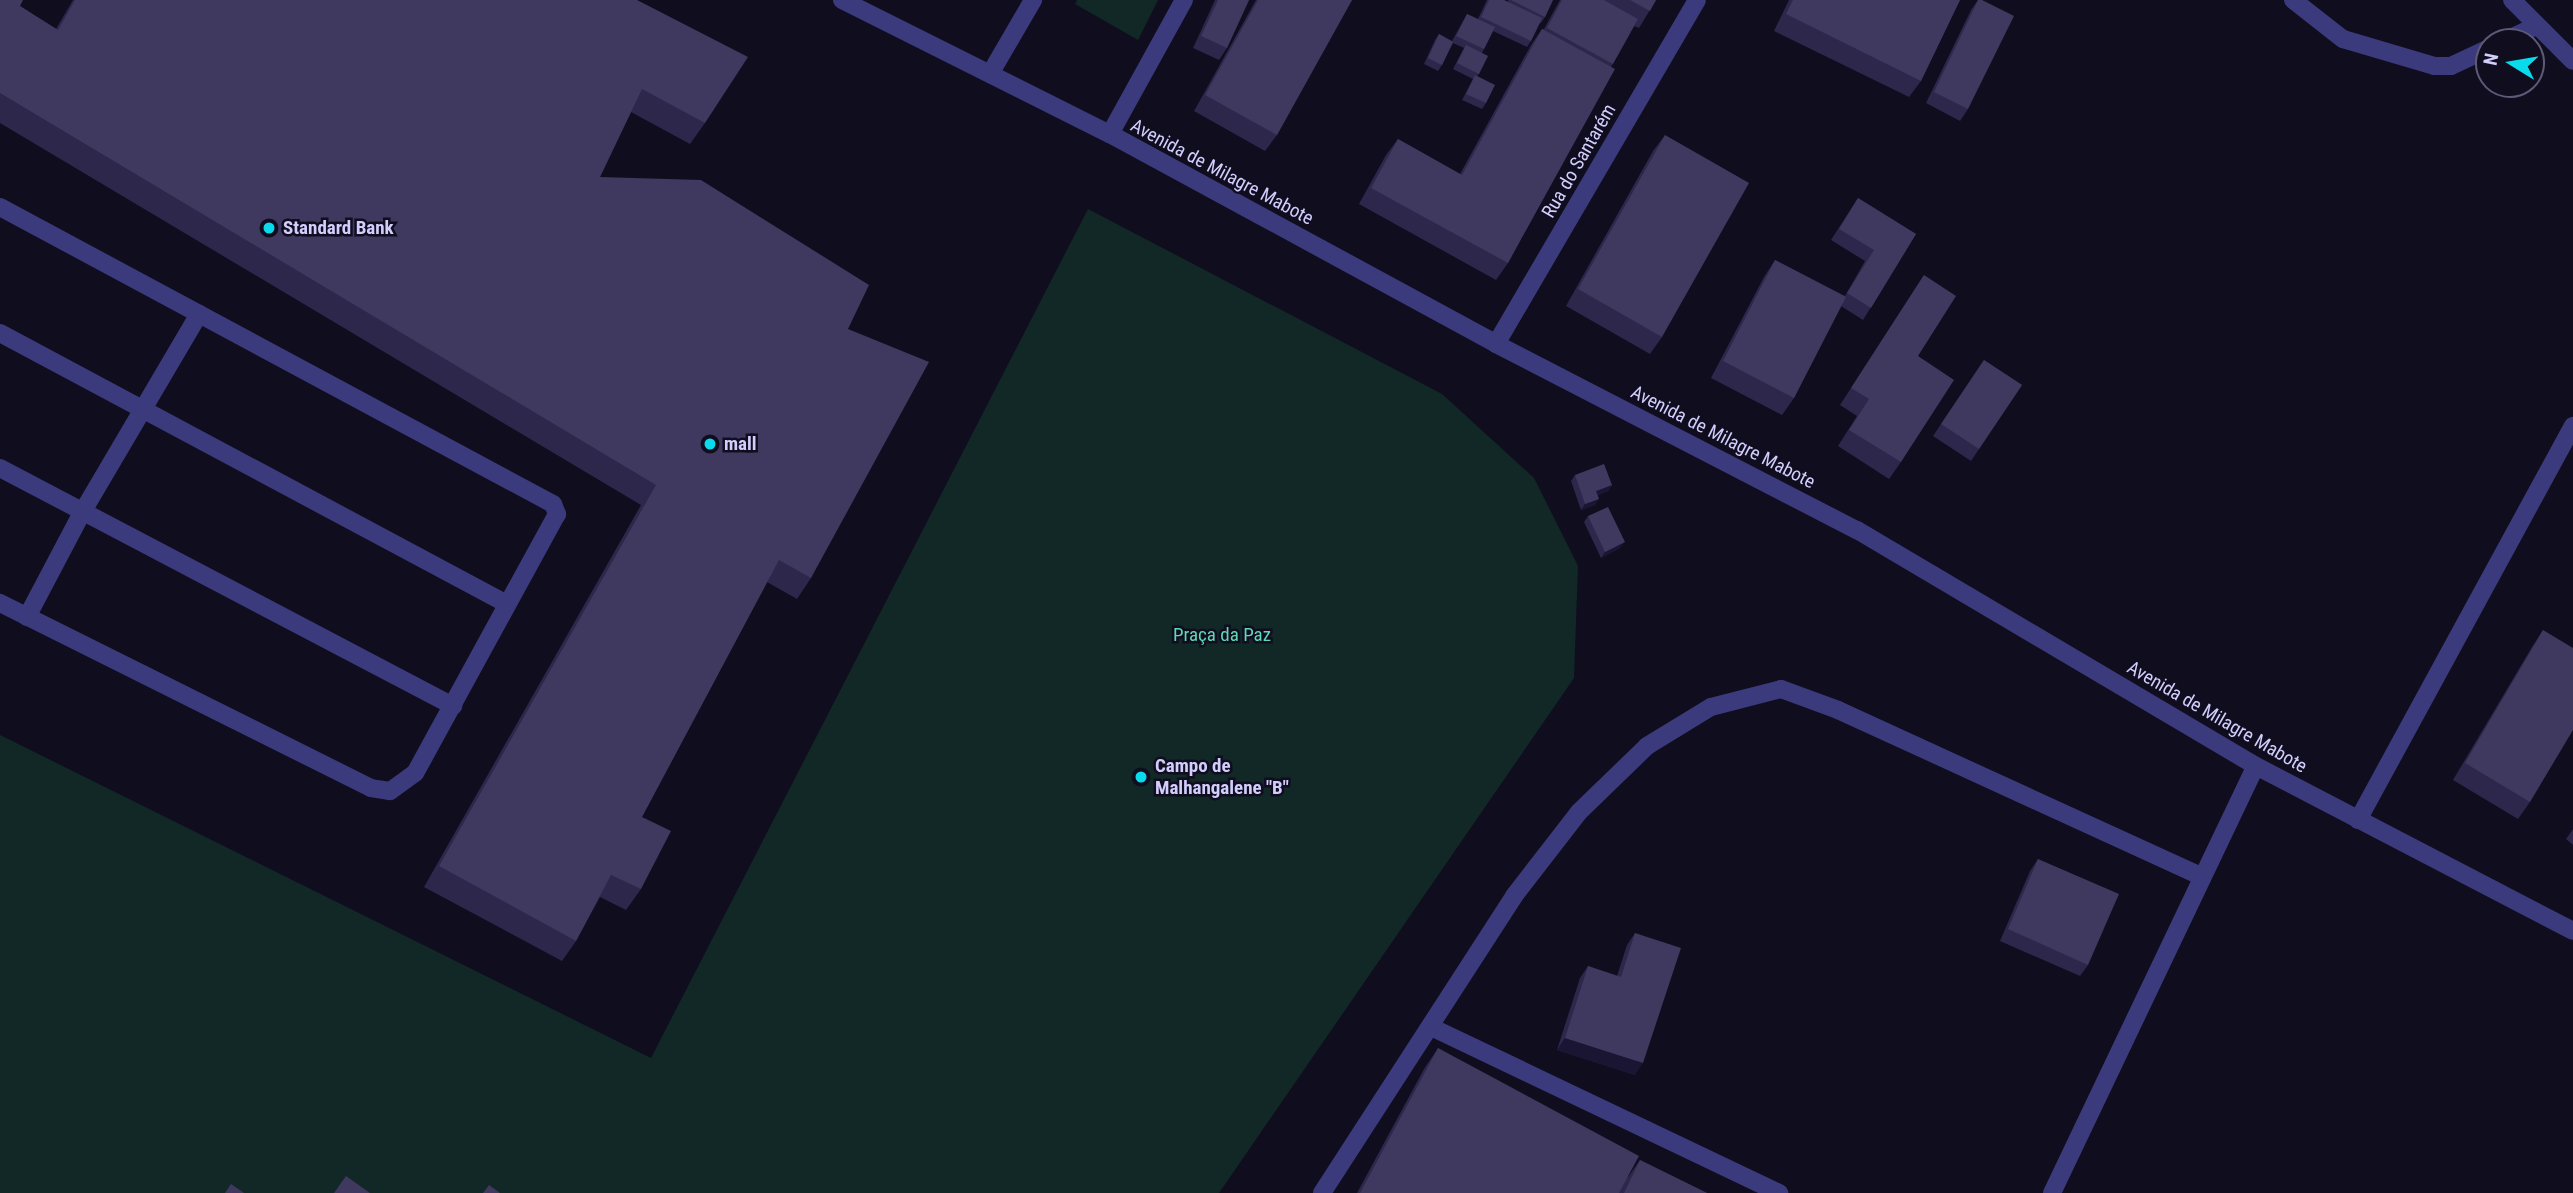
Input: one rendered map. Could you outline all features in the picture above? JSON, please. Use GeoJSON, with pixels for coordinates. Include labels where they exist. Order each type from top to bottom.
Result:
{"type":"FeatureCollection","features":[{"type":"Feature","properties":{"kind":"street","name":"Avenida de Milagre Mabote"},"geometry":{"type":"LineString","coordinates":[[842,0],[1110,134],[1496,344],[1857,530],[2256,766],[2573,931]]}},
{"type":"Feature","properties":{"kind":"street"},"geometry":{"type":"LineString","coordinates":[[990,74],[1033,0]]}},
{"type":"Feature","properties":{"kind":"street"},"geometry":{"type":"LineString","coordinates":[[1110,134],[1184,0]]}},
{"type":"Feature","properties":{"kind":"street","name":"Rua do Santarém"},"geometry":{"type":"LineString","coordinates":[[1496,344],[1697,0]]}},
{"type":"Feature","properties":{"kind":"street"},"geometry":{"type":"LineString","coordinates":[[2293,0],[2343,39],[2434,66],[2451,66],[2475,55]]}},
{"type":"Feature","properties":{"kind":"street"},"geometry":{"type":"LineString","coordinates":[[2512,0],[2573,61]]}},
{"type":"Feature","properties":{"kind":"street"},"geometry":{"type":"LineString","coordinates":[[2532,28],[2536,26]]}},
{"type":"Feature","properties":{"kind":"street"},"geometry":{"type":"LineString","coordinates":[[0,207],[553,504],[557,514],[505,603],[453,706],[415,773],[390,791],[371,788],[0,603]]}},
{"type":"Feature","properties":{"kind":"street"},"geometry":{"type":"LineString","coordinates":[[27,617],[83,511],[145,410],[199,314]]}},
{"type":"Feature","properties":{"kind":"street"},"geometry":{"type":"LineString","coordinates":[[0,333],[505,603]]}},
{"type":"Feature","properties":{"kind":"street"},"geometry":{"type":"LineString","coordinates":[[2358,820],[2573,426]]}},
{"type":"Feature","properties":{"kind":"street"},"geometry":{"type":"LineString","coordinates":[[0,468],[453,706]]}},
{"type":"Feature","properties":{"kind":"street"},"geometry":{"type":"LineString","coordinates":[[1322,1193],[1514,896],[1571,823],[1647,746],[1711,707],[1782,690],[1838,710],[2202,877]]}},
{"type":"Feature","properties":{"kind":"street"},"geometry":{"type":"LineString","coordinates":[[2052,1193],[2256,766]]}},
{"type":"Feature","properties":{"kind":"street"},"geometry":{"type":"LineString","coordinates":[[1431,1027],[1779,1193]]}},
{"type":"Feature","properties":{"kind":"green space"},"geometry":{"type":"Polygon","coordinates":[[[1077,0],[1158,0],[1138,40],[1075,4],[1077,0]]]}},
{"type":"Feature","properties":{"kind":"green space","name":"Praça da Paz"},"geometry":{"type":"Polygon","coordinates":[[[1088,209],[1442,394],[1534,478],[1578,566],[1574,678],[1219,1193],[0,1193],[0,735],[651,1058],[1088,209]]]}},
{"type":"Feature","properties":{"kind":"building","name":"mall"},"geometry":{"type":"Polygon","coordinates":[[[0,0],[23,0],[20,6],[58,30],[75,0],[637,0],[748,57],[705,123],[642,89],[600,177],[701,180],[869,285],[848,329],[929,362],[811,578],[779,560],[642,817],[671,831],[641,889],[611,875],[576,941],[439,866],[656,485],[0,93],[0,0]]]}},
{"type":"Feature","properties":{"kind":"building"},"geometry":{"type":"Polygon","coordinates":[[[1218,0],[1249,0],[1227,48],[1201,36],[1218,0]]]}},
{"type":"Feature","properties":{"kind":"building"},"geometry":{"type":"Polygon","coordinates":[[[1258,0],[1352,0],[1277,135],[1205,95],[1258,0]]]}},
{"type":"Feature","properties":{"kind":"building"},"geometry":{"type":"Polygon","coordinates":[[[1489,0],[1504,0],[1542,18],[1531,41],[1481,17],[1489,0]]]}},
{"type":"Feature","properties":{"kind":"building"},"geometry":{"type":"Polygon","coordinates":[[[1511,0],[1553,0],[1545,17],[1511,0]]]}},
{"type":"Feature","properties":{"kind":"building"},"geometry":{"type":"Polygon","coordinates":[[[1562,0],[1604,0],[1638,19],[1613,64],[1547,28],[1562,0]]]}},
{"type":"Feature","properties":{"kind":"building"},"geometry":{"type":"Polygon","coordinates":[[[1630,0],[1656,0],[1650,11],[1630,0]]]}},
{"type":"Feature","properties":{"kind":"building"},"geometry":{"type":"Polygon","coordinates":[[[1793,0],[1960,0],[1921,81],[1786,14],[1793,0]]]}},
{"type":"Feature","properties":{"kind":"building"},"geometry":{"type":"Polygon","coordinates":[[[1978,0],[2014,16],[1968,109],[1934,92],[1978,0]]]}},
{"type":"Feature","properties":{"kind":"building"},"geometry":{"type":"Polygon","coordinates":[[[1467,14],[1495,27],[1484,49],[1456,36],[1467,14]]]}},
{"type":"Feature","properties":{"kind":"building"},"geometry":{"type":"Polygon","coordinates":[[[1542,29],[1615,69],[1508,263],[1371,188],[1398,139],[1462,175],[1542,29]]]}},
{"type":"Feature","properties":{"kind":"building"},"geometry":{"type":"Polygon","coordinates":[[[1439,34],[1453,42],[1442,65],[1428,58],[1439,34]]]}},
{"type":"Feature","properties":{"kind":"building"},"geometry":{"type":"Polygon","coordinates":[[[1466,45],[1488,56],[1479,74],[1457,63],[1466,45]]]}},
{"type":"Feature","properties":{"kind":"building"},"geometry":{"type":"Polygon","coordinates":[[[1475,75],[1495,85],[1486,103],[1466,94],[1475,75]]]}},
{"type":"Feature","properties":{"kind":"building"},"geometry":{"type":"Polygon","coordinates":[[[1665,135],[1749,183],[1662,337],[1578,289],[1665,135]]]}},
{"type":"Feature","properties":{"kind":"building"},"geometry":{"type":"Polygon","coordinates":[[[1858,198],[1916,234],[1871,308],[1847,293],[1874,250],[1839,229],[1858,198]]]}},
{"type":"Feature","properties":{"kind":"building"},"geometry":{"type":"Polygon","coordinates":[[[1775,260],[1846,297],[1794,398],[1723,361],[1775,260]]]}},
{"type":"Feature","properties":{"kind":"building"},"geometry":{"type":"Polygon","coordinates":[[[1924,275],[1956,296],[1918,356],[1954,380],[1901,462],[1849,430],[1869,399],[1851,388],[1924,275]]]}},
{"type":"Feature","properties":{"kind":"building"},"geometry":{"type":"Polygon","coordinates":[[[1984,360],[2022,385],[1979,449],[1941,424],[1984,360]]]}},
{"type":"Feature","properties":{"kind":"building"},"geometry":{"type":"Polygon","coordinates":[[[1604,464],[1612,485],[1596,491],[1599,499],[1585,504],[1575,475],[1604,464]]]}},
{"type":"Feature","properties":{"kind":"building"},"geometry":{"type":"Polygon","coordinates":[[[1608,507],[1625,542],[1605,552],[1588,516],[1608,507]]]}},
{"type":"Feature","properties":{"kind":"building"},"geometry":{"type":"Polygon","coordinates":[[[2543,630],[2573,648],[2573,730],[2530,802],[2465,763],[2543,630]]]}},
{"type":"Feature","properties":{"kind":"building"},"geometry":{"type":"Polygon","coordinates":[[[2038,859],[2119,894],[2088,965],[2008,929],[2038,859]]]}},
{"type":"Feature","properties":{"kind":"building"},"geometry":{"type":"Polygon","coordinates":[[[1635,933],[1681,948],[1643,1063],[1565,1038],[1588,966],[1621,977],[1635,933]]]}},
{"type":"Feature","properties":{"kind":"building"},"geometry":{"type":"Polygon","coordinates":[[[1438,1048],[1639,1156],[1619,1193],[1360,1193],[1438,1048]]]}},
{"type":"Feature","properties":{"kind":"building"},"geometry":{"type":"Polygon","coordinates":[[[1640,1160],[1707,1193],[1624,1193],[1640,1160]]]}},
{"type":"Feature","properties":{"kind":"building"},"geometry":{"type":"Polygon","coordinates":[[[346,1176],[370,1193],[334,1193],[346,1176]]]}},
{"type":"Feature","properties":{"kind":"building"},"geometry":{"type":"Polygon","coordinates":[[[231,1184],[244,1193],[225,1193],[231,1184]]]}},
{"type":"Feature","properties":{"kind":"building"},"geometry":{"type":"Polygon","coordinates":[[[489,1185],[500,1193],[483,1193],[489,1185]]]}},
{"type":"Feature","properties":{"kind":"place","name":"Standard Bank"},"geometry":{"type":"Point","coordinates":[269,228]}},
{"type":"Feature","properties":{"kind":"place","name":"mall"},"geometry":{"type":"Point","coordinates":[710,444]}},
{"type":"Feature","properties":{"kind":"place","name":"Campo de Malhangalene \"B\""},"geometry":{"type":"Point","coordinates":[1141,777]}}]}
